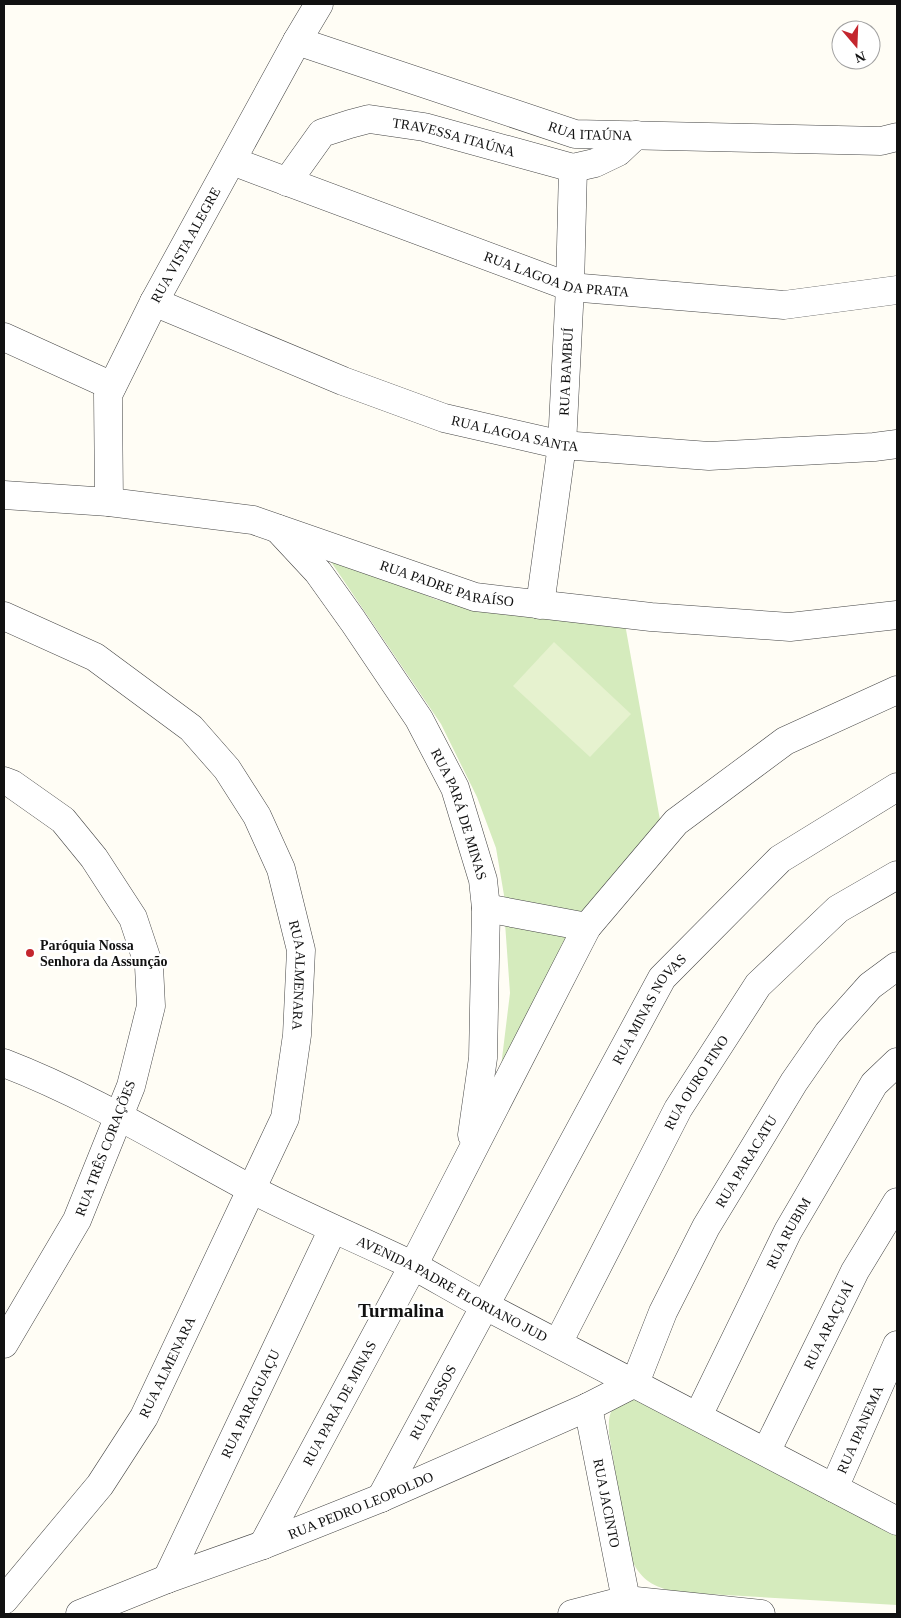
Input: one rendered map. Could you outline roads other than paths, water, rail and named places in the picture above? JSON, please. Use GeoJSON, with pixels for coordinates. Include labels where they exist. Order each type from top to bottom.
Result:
{"type":"FeatureCollection","features":[{"type":"Feature","properties":{"kind":"street","name":"RUA VISTA ALEGRE"},"geometry":{"type":"LineString","coordinates":[[109,502],[108,395],[154,302],[319,4]]}},
{"type":"Feature","properties":{"kind":"street","name":"RUA ITAÚNA"},"geometry":{"type":"LineString","coordinates":[[297,41],[575,134],[881,141],[897,137]]}},
{"type":"Feature","properties":{"kind":"street","name":"TRAVESSA ITAÚNA"},"geometry":{"type":"LineString","coordinates":[[287,182],[322,133],[369,120],[424,127],[573,168]]}},
{"type":"Feature","properties":{"kind":"street"},"geometry":{"type":"LineString","coordinates":[[573,168],[595,162],[618,152],[636,135]]}},
{"type":"Feature","properties":{"kind":"street","name":"RUA LAGOA DA PRATA"},"geometry":{"type":"LineString","coordinates":[[232,160],[570,287],[784,305],[897,290]]}},
{"type":"Feature","properties":{"kind":"street","name":"RUA BAMBUÍ"},"geometry":{"type":"LineString","coordinates":[[540,605],[562,445],[570,287],[573,168]]}},
{"type":"Feature","properties":{"kind":"street","name":"RUA LAGOA SANTA"},"geometry":{"type":"LineString","coordinates":[[154,302],[343,381],[444,418],[562,445],[709,456],[874,447],[897,444]]}},
{"type":"Feature","properties":{"kind":"street"},"geometry":{"type":"LineString","coordinates":[[4,337],[112,386]]}},
{"type":"Feature","properties":{"kind":"street","name":"RUA PADRE PARAÍSO"},"geometry":{"type":"LineString","coordinates":[[4,495],[109,502],[253,520],[475,596],[540,605],[651,617],[790,627],[897,615]]}},
{"type":"Feature","properties":{"kind":"street","name":"RUA PARÁ DE MINAS"},"geometry":{"type":"LineString","coordinates":[[277,528],[318,572],[353,621],[419,719],[455,788],[482,880],[486,908],[482,1058],[470,1153]]}},
{"type":"Feature","properties":{"kind":"street","name":"RUA ALMENARA"},"geometry":{"type":"LineString","coordinates":[[4,1600],[100,1485],[144,1417],[285,1118],[297,1036],[301,950],[281,869],[256,816],[228,769],[191,728],[95,657],[5,616]]}},
{"type":"Feature","properties":{"kind":"street","name":"RUA PARÁ DE MINAS"},"geometry":{"type":"LineString","coordinates":[[264,1545],[413,1266],[587,927],[676,822],[785,741],[897,690]]}},
{"type":"Feature","properties":{"kind":"street","name":"RUA MINAS NOVAS"},"geometry":{"type":"LineString","coordinates":[[486,1306],[662,978],[780,859],[897,787]]}},
{"type":"Feature","properties":{"kind":"street","name":"RUA TRÊS CORAÇÕES"},"geometry":{"type":"LineString","coordinates":[[4,1344],[77,1220],[131,1086],[150,1006],[150,966],[133,918],[94,858],[63,820],[6,789]]}},
{"type":"Feature","properties":{"kind":"street","name":"RUA OURO FINO"},"geometry":{"type":"LineString","coordinates":[[558,1343],[678,1109],[758,985],[838,909],[897,875]]}},
{"type":"Feature","properties":{"kind":"street"},"geometry":{"type":"LineString","coordinates":[[486,908],[587,927]]}},
{"type":"Feature","properties":{"kind":"street","name":"RUA PARACATU"},"geometry":{"type":"LineString","coordinates":[[635,1383],[663,1312],[706,1227],[794,1082],[828,1033],[870,986],[897,966]]}},
{"type":"Feature","properties":{"kind":"street","name":"RUA RUBIM"},"geometry":{"type":"LineString","coordinates":[[698,1416],[788,1231],[874,1084],[897,1062]]}},
{"type":"Feature","properties":{"kind":"street","name":"AVENIDA PADRE FLORIANO JUD"},"geometry":{"type":"LineString","coordinates":[[4,1063],[119,1116],[251,1189],[333,1230],[413,1266],[897,1520]]}},
{"type":"Feature","properties":{"kind":"street","name":"RUA ARAÇUAÍ"},"geometry":{"type":"LineString","coordinates":[[766,1452],[855,1271],[897,1202]]}},
{"type":"Feature","properties":{"kind":"street","name":"RUA PARAGUAÇU"},"geometry":{"type":"LineString","coordinates":[[167,1579],[333,1230]]}},
{"type":"Feature","properties":{"kind":"street","name":"RUA PASSOS"},"geometry":{"type":"LineString","coordinates":[[382,1498],[486,1306]]}},
{"type":"Feature","properties":{"kind":"street","name":"RUA IPANEMA"},"geometry":{"type":"LineString","coordinates":[[834,1488],[897,1345]]}},
{"type":"Feature","properties":{"kind":"street","name":"RUA PEDRO LEOPOLDO"},"geometry":{"type":"LineString","coordinates":[[80,1614],[167,1579],[264,1545],[382,1498],[588,1407],[635,1383]]}},
{"type":"Feature","properties":{"kind":"street","name":"RUA JACINTO"},"geometry":{"type":"LineString","coordinates":[[588,1407],[626,1600]]}},
{"type":"Feature","properties":{"kind":"street"},"geometry":{"type":"LineString","coordinates":[[572,1614],[626,1600],[761,1614]]}},
{"type":"Feature","properties":{"kind":"place","name":"Paróquia Nossa Senhora da Assunção"},"geometry":{"type":"Point","coordinates":[30,953]}},
{"type":"Feature","properties":{"kind":"district","name":"Turmalina"},"geometry":{"type":"Point","coordinates":[401,1310]}}]}
